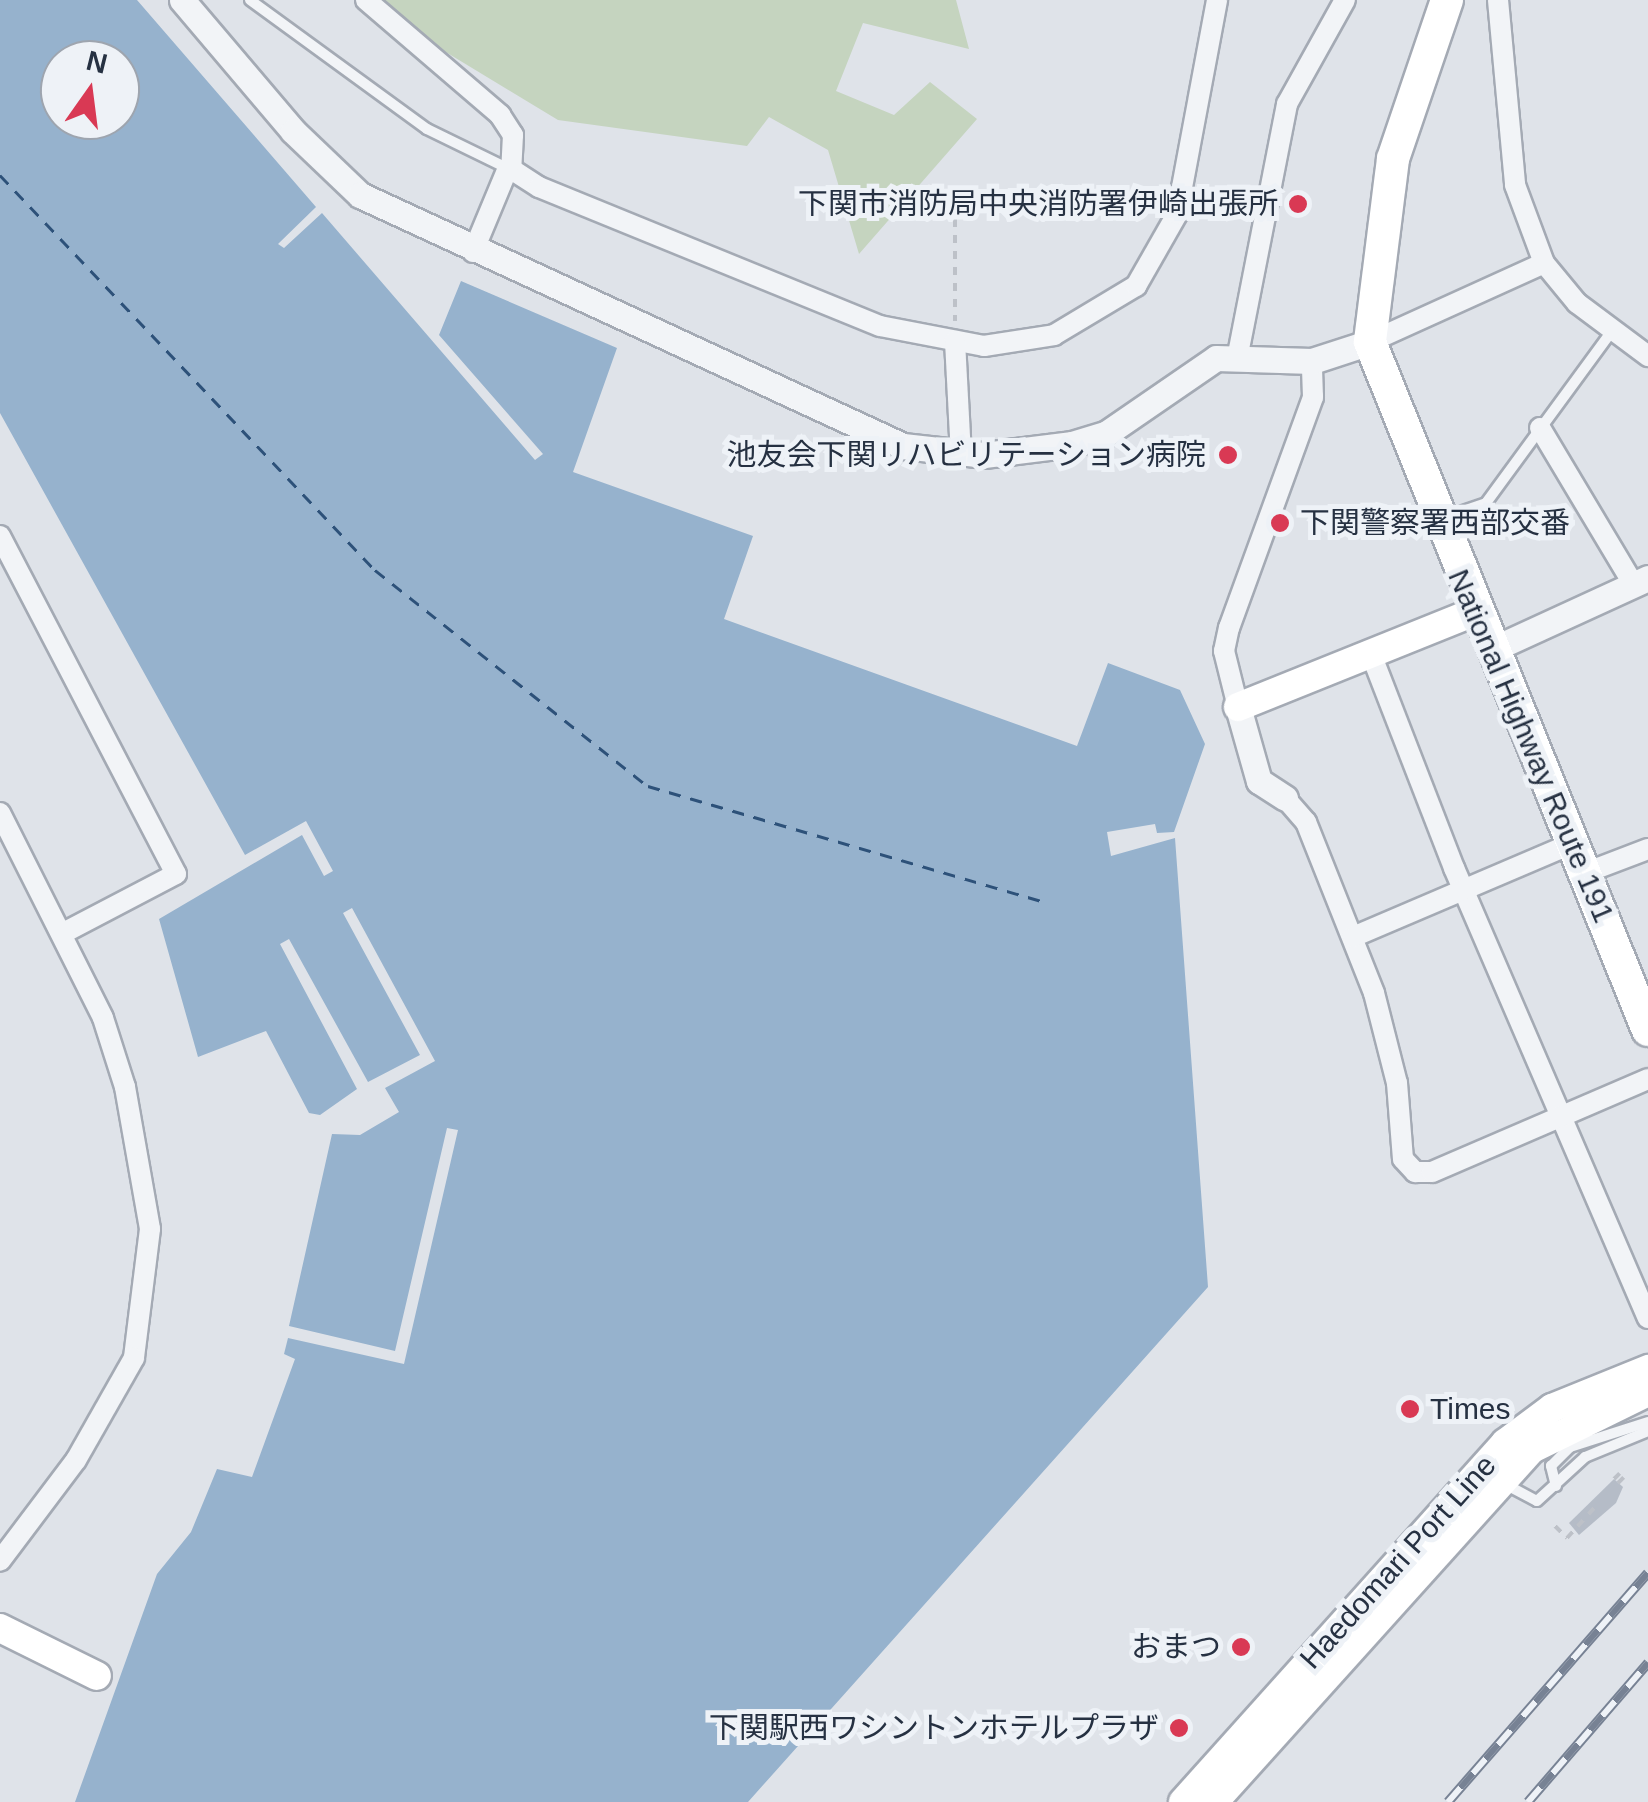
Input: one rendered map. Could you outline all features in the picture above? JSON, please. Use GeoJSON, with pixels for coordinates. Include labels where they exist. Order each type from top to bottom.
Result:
{"type":"FeatureCollection","features":[{"type":"Feature","properties":{"kind":"highway","name":"National Highway Route 191"},"geometry":{"type":"LineString","coordinates":[[1446,0],[1394,158],[1370,342],[1474,612],[1648,1030]]}},
{"type":"Feature","properties":{"kind":"main road"},"geometry":{"type":"LineString","coordinates":[[1238,707],[1474,612]]}},
{"type":"Feature","properties":{"kind":"main road","name":"Haedomari Port Line"},"geometry":{"type":"LineString","coordinates":[[1214,1802],[1491,1473],[1528,1423],[1579,1395],[1648,1369]]}},
{"type":"Feature","properties":{"kind":"main road","name":"Haedomari Port Line"},"geometry":{"type":"LineString","coordinates":[[1183,1802],[1491,1473],[1548,1436],[1648,1392]]}},
{"type":"Feature","properties":{"kind":"main road"},"geometry":{"type":"LineString","coordinates":[[0,1628],[97,1676]]}},
{"type":"Feature","properties":{"kind":"street"},"geometry":{"type":"LineString","coordinates":[[182,0],[330,170],[394,215],[903,446],[961,454],[1107,434],[1202,364],[1238,354],[1312,361],[1370,342],[1544,263]]}},
{"type":"Feature","properties":{"kind":"street"},"geometry":{"type":"LineString","coordinates":[[366,0],[500,115],[513,135],[510,169],[473,252]]}},
{"type":"Feature","properties":{"kind":"street"},"geometry":{"type":"LineString","coordinates":[[510,169],[577,205],[754,268],[880,326],[984,346],[1041,339],[1136,286],[1177,214],[1218,0]]}},
{"type":"Feature","properties":{"kind":"street"},"geometry":{"type":"LineString","coordinates":[[1238,354],[1287,104],[1345,0]]}},
{"type":"Feature","properties":{"kind":"street"},"geometry":{"type":"LineString","coordinates":[[1498,0],[1515,184],[1544,263],[1611,332],[1648,356]]}},
{"type":"Feature","properties":{"kind":"street"},"geometry":{"type":"LineString","coordinates":[[955,341],[961,454]]}},
{"type":"Feature","properties":{"kind":"street"},"geometry":{"type":"LineString","coordinates":[[1312,361],[1313,397],[1228,628],[1224,651],[1259,781],[1286,798],[1306,822],[1353,937],[1391,1046],[1408,1167],[1432,1172],[1648,1079]]}},
{"type":"Feature","properties":{"kind":"street"},"geometry":{"type":"LineString","coordinates":[[1491,650],[1643,586],[1540,428]]}},
{"type":"Feature","properties":{"kind":"street"},"geometry":{"type":"LineString","coordinates":[[0,536],[176,874],[63,933]]}},
{"type":"Feature","properties":{"kind":"street"},"geometry":{"type":"LineString","coordinates":[[1371,654],[1558,1116],[1648,1318]]}},
{"type":"Feature","properties":{"kind":"street"},"geometry":{"type":"LineString","coordinates":[[0,813],[103,1018],[144,1171],[150,1230],[142,1335],[109,1408],[0,1561]]}},
{"type":"Feature","properties":{"kind":"street"},"geometry":{"type":"LineString","coordinates":[[1353,937],[1464,887],[1579,858],[1648,849]]}},
{"type":"Feature","properties":{"kind":"lane"},"geometry":{"type":"LineString","coordinates":[[250,0],[428,128],[510,169]]}},
{"type":"Feature","properties":{"kind":"lane"},"geometry":{"type":"LineString","coordinates":[[1462,512],[1486,503],[1611,332]]}},
{"type":"Feature","properties":{"kind":"lane"},"geometry":{"type":"LineString","coordinates":[[1579,1395],[1648,1380]]}},
{"type":"Feature","properties":{"kind":"lane"},"geometry":{"type":"LineString","coordinates":[[1556,1486],[1550,1466],[1570,1448],[1648,1422]]}},
{"type":"Feature","properties":{"kind":"lane"},"geometry":{"type":"LineString","coordinates":[[1491,1473],[1530,1501],[1556,1486],[1585,1457],[1648,1431]]}},
{"type":"Feature","properties":{"kind":"path"},"geometry":{"type":"LineString","coordinates":[[955,187],[955,341]]}},
{"type":"Feature","properties":{"kind":"path"},"geometry":{"type":"LineString","coordinates":[[1616,1481],[1622,1475]]}},
{"type":"Feature","properties":{"kind":"path"},"geometry":{"type":"LineString","coordinates":[[1555,1526],[1568,1538],[1596,1506]]}},
{"type":"Feature","properties":{"kind":"green space"},"geometry":{"type":"Polygon","coordinates":[[[360,0],[956,0],[969,49],[863,23],[836,91],[894,115],[930,82],[977,119],[859,254],[828,150],[769,117],[747,146],[558,120],[360,0]]]}},
{"type":"Feature","properties":{"kind":"water"},"geometry":{"type":"Polygon","coordinates":[[[0,0],[137,0],[316,207],[278,244],[284,248],[322,213],[535,460],[543,454],[439,335],[461,281],[617,348],[573,472],[753,536],[724,619],[1077,746],[1108,663],[1180,690],[1205,744],[1174,832],[1157,833],[1155,824],[1107,832],[1111,856],[1175,838],[1208,1287],[748,1802],[75,1802],[157,1574],[191,1532],[217,1469],[252,1477],[295,1359],[284,1354],[288,1338],[404,1364],[458,1130],[447,1128],[395,1351],[289,1326],[332,1134],[360,1135],[399,1112],[385,1088],[435,1061],[352,908],[343,913],[420,1055],[368,1082],[289,939],[280,944],[357,1089],[320,1115],[309,1113],[266,1031],[198,1057],[159,919],[302,835],[324,876],[333,871],[306,821],[245,855],[0,413],[0,0]]]}},
{"type":"Feature","properties":{"kind":"building"},"geometry":{"type":"Polygon","coordinates":[[[1614,1479],[1623,1487],[1616,1503],[1579,1535],[1569,1523],[1614,1479]]]}},
{"type":"Feature","properties":{"kind":"ferry route"},"geometry":{"type":"LineString","coordinates":[[0,175],[375,570],[648,786],[1041,901]]}},
{"type":"Feature","properties":{"kind":"railway"},"geometry":{"type":"LineString","coordinates":[[1448,1802],[1648,1573]]}},
{"type":"Feature","properties":{"kind":"railway"},"geometry":{"type":"LineString","coordinates":[[1528,1802],[1648,1663]]}},
{"type":"Feature","properties":{"kind":"place","name":"下関市消防局中央消防署伊崎出張所"},"geometry":{"type":"Point","coordinates":[1298,204]}},
{"type":"Feature","properties":{"kind":"place","name":"池友会下関リハビリテーション病院"},"geometry":{"type":"Point","coordinates":[1228,455]}},
{"type":"Feature","properties":{"kind":"place","name":"下関警察署西部交番"},"geometry":{"type":"Point","coordinates":[1280,523]}},
{"type":"Feature","properties":{"kind":"place","name":"Times"},"geometry":{"type":"Point","coordinates":[1410,1409]}},
{"type":"Feature","properties":{"kind":"place","name":"おまつ"},"geometry":{"type":"Point","coordinates":[1241,1647]}},
{"type":"Feature","properties":{"kind":"place","name":"下関駅西ワシントンホテルプラザ"},"geometry":{"type":"Point","coordinates":[1179,1728]}}]}
